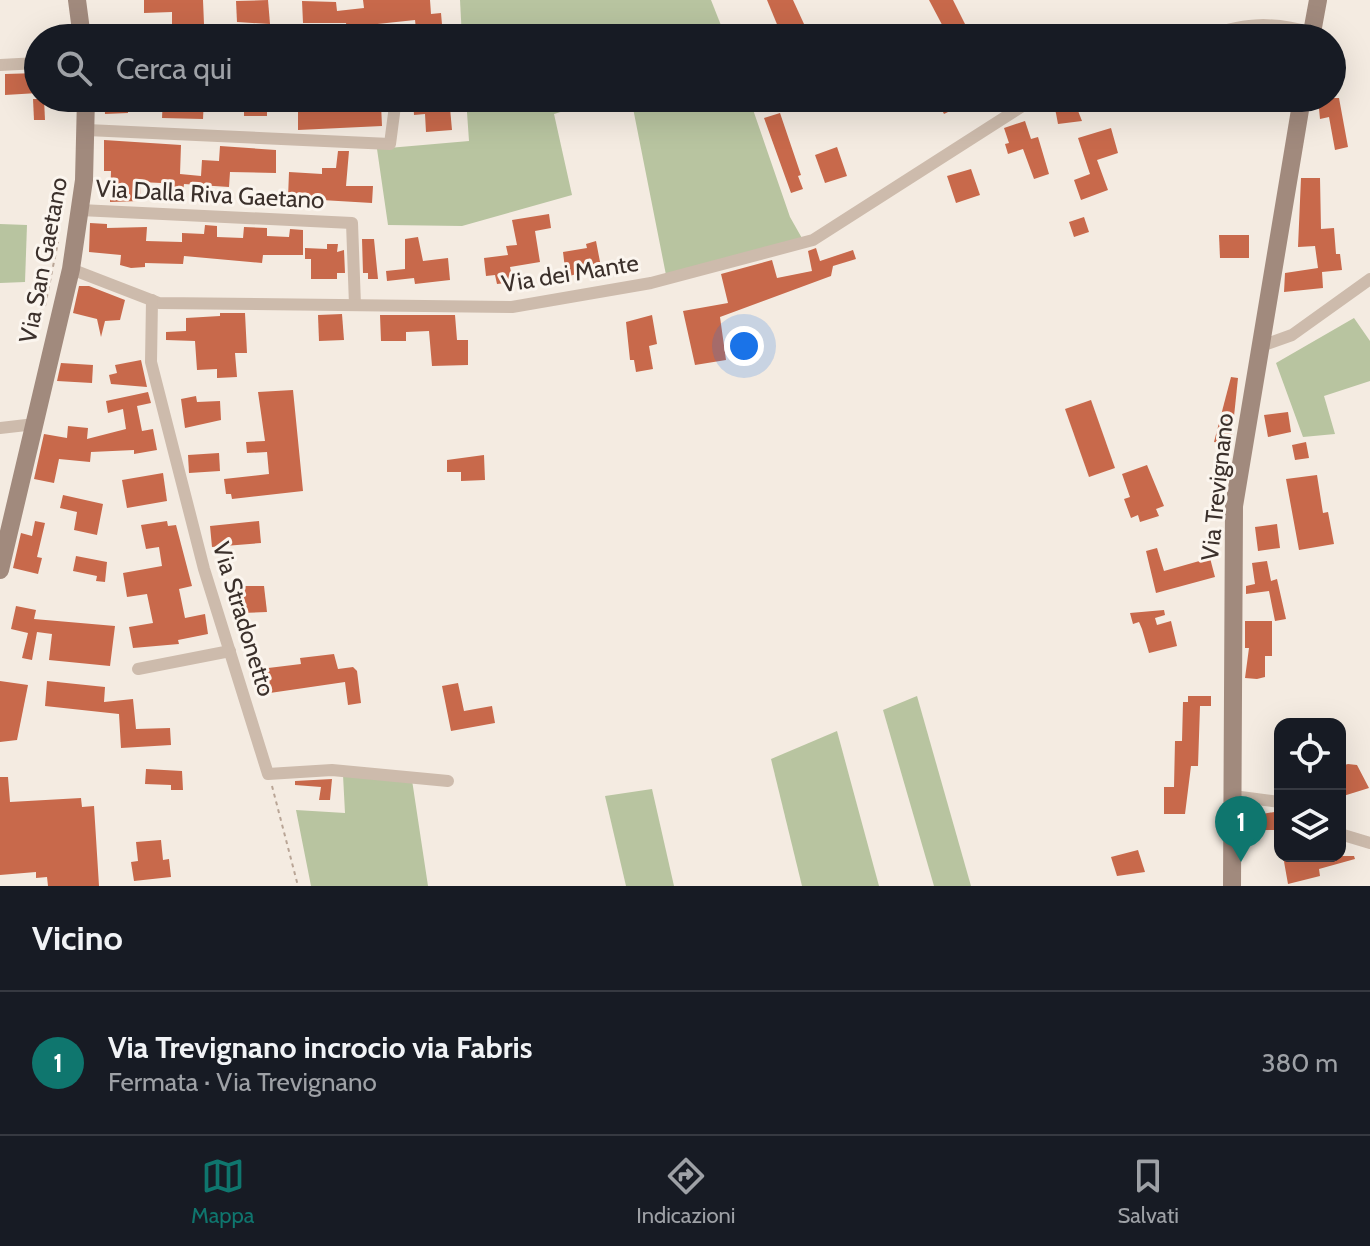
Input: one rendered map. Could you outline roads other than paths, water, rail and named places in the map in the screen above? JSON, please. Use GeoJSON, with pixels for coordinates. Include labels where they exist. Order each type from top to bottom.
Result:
{"type":"FeatureCollection","features":[{"type":"Feature","properties":{"kind":"main road"},"geometry":{"type":"LineString","coordinates":[[77,0],[80,24]]}},
{"type":"Feature","properties":{"kind":"main road"},"geometry":{"type":"LineString","coordinates":[[1314,24],[1318,0]]}},
{"type":"Feature","properties":{"kind":"main road","name":"Via San Gaetano"},"geometry":{"type":"LineString","coordinates":[[0,570],[71,269],[80,210],[86,112]]}},
{"type":"Feature","properties":{"kind":"main road","name":"Via Trevignano"},"geometry":{"type":"LineString","coordinates":[[1232,886],[1234,506],[1258,347],[1300,112]]}},
{"type":"Feature","properties":{"kind":"street"},"geometry":{"type":"LineString","coordinates":[[0,65],[24,64]]}},
{"type":"Feature","properties":{"kind":"street"},"geometry":{"type":"LineString","coordinates":[[87,130],[390,144],[394,112]]}},
{"type":"Feature","properties":{"kind":"street","name":"Via dei Mante"},"geometry":{"type":"LineString","coordinates":[[71,269],[159,303],[512,307],[651,283],[813,240],[1013,112]]}},
{"type":"Feature","properties":{"kind":"street","name":"Via Dalla Riva Gaetano"},"geometry":{"type":"LineString","coordinates":[[80,210],[352,223],[355,305]]}},
{"type":"Feature","properties":{"kind":"street"},"geometry":{"type":"LineString","coordinates":[[1258,347],[1292,335],[1338,298],[1370,279]]}},
{"type":"Feature","properties":{"kind":"street","name":"Via Stradonetto"},"geometry":{"type":"LineString","coordinates":[[152,300],[151,362],[204,569],[268,774],[332,770],[448,781]]}},
{"type":"Feature","properties":{"kind":"street"},"geometry":{"type":"LineString","coordinates":[[0,428],[35,424]]}},
{"type":"Feature","properties":{"kind":"street"},"geometry":{"type":"LineString","coordinates":[[138,669],[230,651]]}},
{"type":"Feature","properties":{"kind":"street"},"geometry":{"type":"LineString","coordinates":[[1233,796],[1274,801]]}},
{"type":"Feature","properties":{"kind":"street"},"geometry":{"type":"LineString","coordinates":[[1346,836],[1370,843]]}},
{"type":"Feature","properties":{"kind":"place","name":"Via Trevignano incrocio via Fabris"},"geometry":{"type":"Point","coordinates":[1241,862]}}]}
